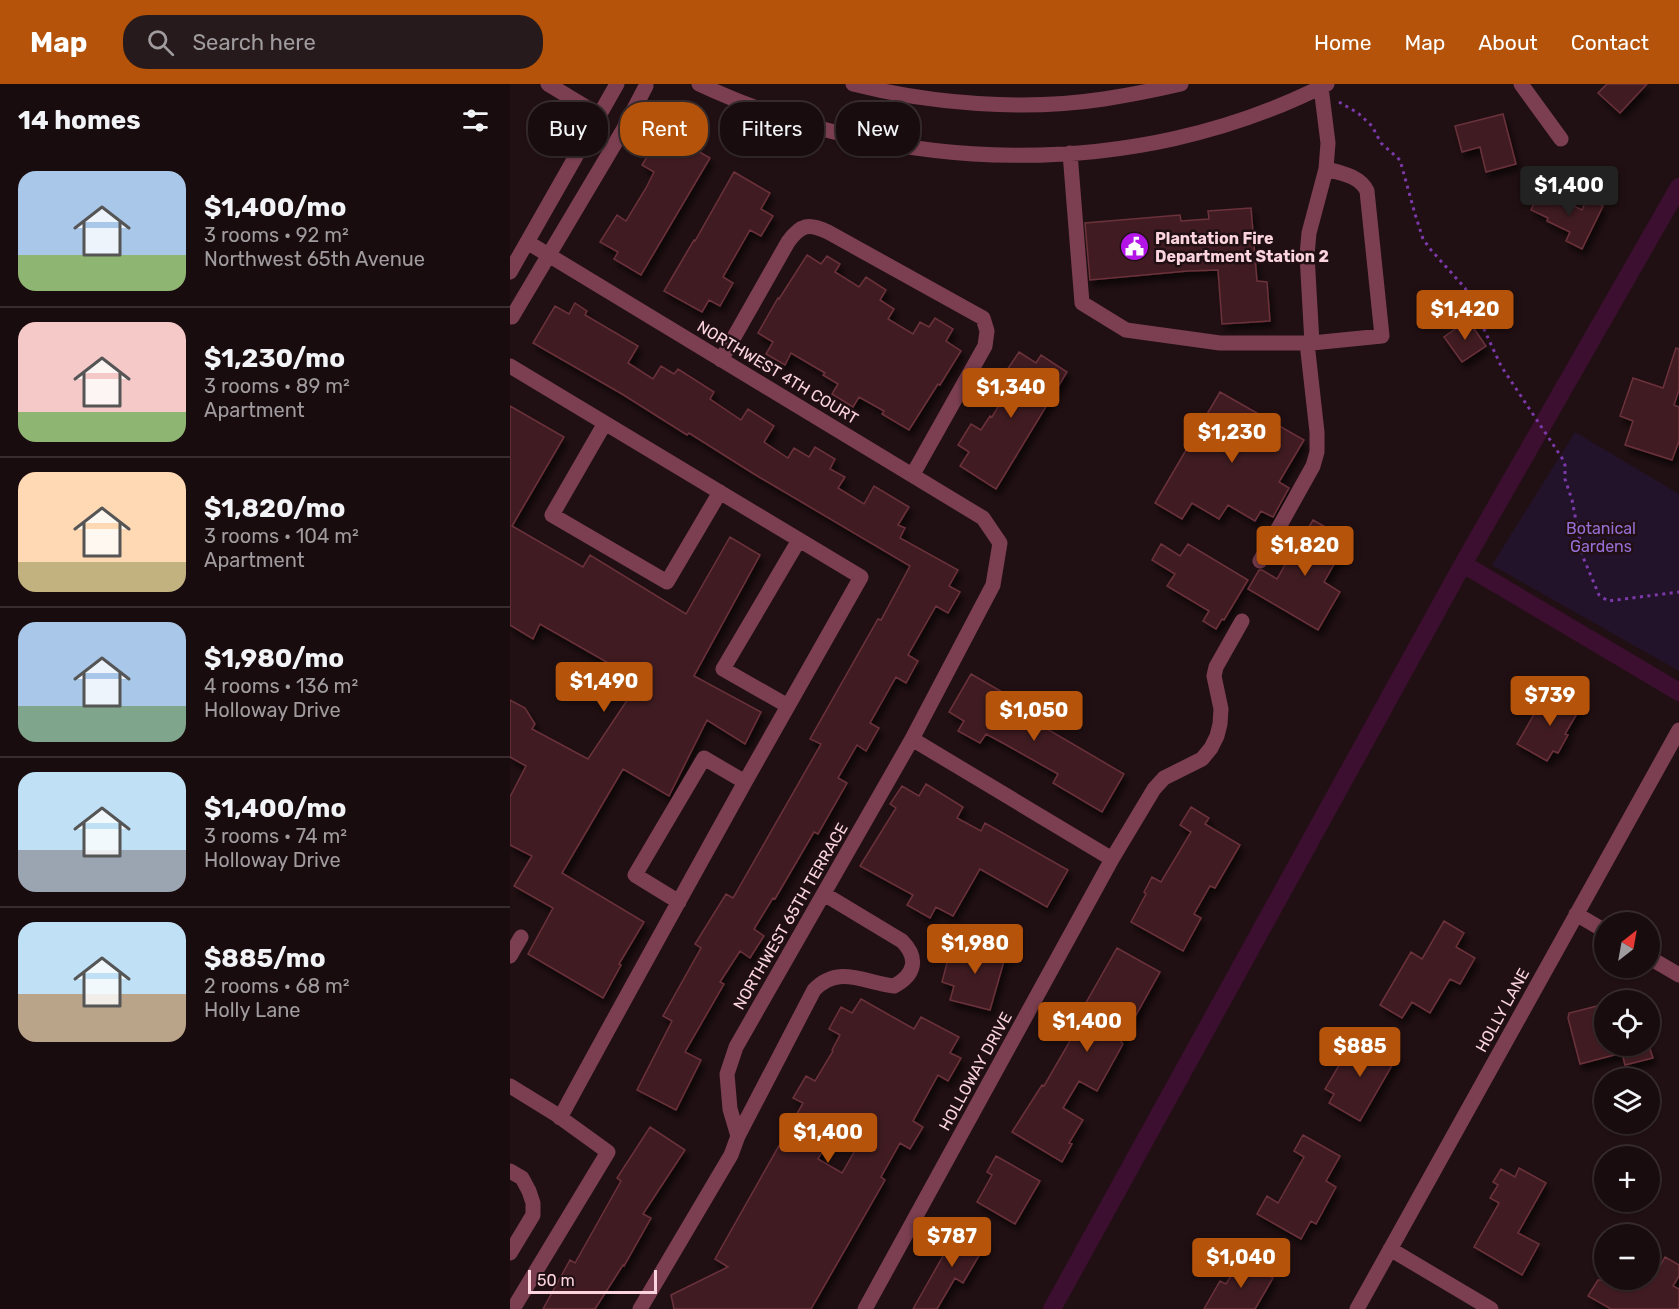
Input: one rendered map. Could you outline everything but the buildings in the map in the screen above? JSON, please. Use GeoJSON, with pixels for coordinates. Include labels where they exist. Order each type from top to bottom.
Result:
{"type":"FeatureCollection","features":[{"type":"Feature","properties":{"kind":"street"},"geometry":{"type":"LineString","coordinates":[[548,84],[578,102]]}},
{"type":"Feature","properties":{"kind":"street"},"geometry":{"type":"LineString","coordinates":[[607,102],[617,84]]}},
{"type":"Feature","properties":{"kind":"street"},"geometry":{"type":"LineString","coordinates":[[510,317],[623,130],[646,84]]}},
{"type":"Feature","properties":{"kind":"street"},"geometry":{"type":"LineString","coordinates":[[699,84],[783,118],[828,131],[926,150],[972,154],[1070,153],[1136,147],[1173,140],[1245,119],[1324,86],[1328,143],[1326,169],[1309,233],[1307,255],[1309,343],[1317,452],[1313,466],[1260,561]]}},
{"type":"Feature","properties":{"kind":"street"},"geometry":{"type":"LineString","coordinates":[[853,84],[883,92],[956,102],[1053,104],[1102,100],[1181,84]]}},
{"type":"Feature","properties":{"kind":"street"},"geometry":{"type":"LineString","coordinates":[[1521,84],[1561,139]]}},
{"type":"Feature","properties":{"kind":"street"},"geometry":{"type":"LineString","coordinates":[[1070,153],[1082,303],[1126,330],[1220,343],[1309,343],[1382,336],[1367,191],[1358,179],[1326,169]]}},
{"type":"Feature","properties":{"kind":"street"},"geometry":{"type":"LineString","coordinates":[[510,272],[576,156]]}},
{"type":"Feature","properties":{"kind":"street"},"geometry":{"type":"LineString","coordinates":[[721,360],[788,242],[795,232],[805,226],[828,232],[983,318],[987,331],[985,345],[912,474]]}},
{"type":"Feature","properties":{"kind":"street","name":"NORTHWEST 4TH COURT"},"geometry":{"type":"LineString","coordinates":[[527,242],[983,518],[1000,543]]}},
{"type":"Feature","properties":{"kind":"street"},"geometry":{"type":"LineString","coordinates":[[510,366],[861,577],[560,1118]]}},
{"type":"Feature","properties":{"kind":"street"},"geometry":{"type":"LineString","coordinates":[[605,423],[552,515],[667,582],[720,492]]}},
{"type":"Feature","properties":{"kind":"street"},"geometry":{"type":"LineString","coordinates":[[788,706],[723,669],[799,540]]}},
{"type":"Feature","properties":{"kind":"street","name":"NORTHWEST 65TH TERRACE"},"geometry":{"type":"LineString","coordinates":[[738,1136],[730,1109],[727,1074],[736,1047],[912,739],[993,585],[1000,543]]}},
{"type":"Feature","properties":{"kind":"street","name":"HOLLOWAY DRIVE"},"geometry":{"type":"LineString","coordinates":[[865,1309],[1112,859],[1154,789],[1164,778],[1202,759],[1211,748],[1221,724],[1216,667],[1242,621]]}},
{"type":"Feature","properties":{"kind":"street","name":"HOLLY LANE"},"geometry":{"type":"LineString","coordinates":[[1357,1309],[1679,729]]}},
{"type":"Feature","properties":{"kind":"street"},"geometry":{"type":"LineString","coordinates":[[912,739],[1112,859]]}},
{"type":"Feature","properties":{"kind":"street"},"geometry":{"type":"LineString","coordinates":[[679,902],[635,875],[704,758],[745,782]]}},
{"type":"Feature","properties":{"kind":"street"},"geometry":{"type":"LineString","coordinates":[[640,1309],[731,1155],[738,1136],[814,990],[827,980],[849,976],[894,986],[903,981],[914,962],[910,948],[902,941],[824,894]]}},
{"type":"Feature","properties":{"kind":"street"},"geometry":{"type":"LineString","coordinates":[[1576,914],[1594,925]]}},
{"type":"Feature","properties":{"kind":"street"},"geometry":{"type":"LineString","coordinates":[[510,956],[521,937]]}},
{"type":"Feature","properties":{"kind":"street"},"geometry":{"type":"LineString","coordinates":[[1660,964],[1679,975]]}},
{"type":"Feature","properties":{"kind":"street"},"geometry":{"type":"LineString","coordinates":[[510,1086],[608,1152],[513,1309]]}},
{"type":"Feature","properties":{"kind":"street"},"geometry":{"type":"LineString","coordinates":[[510,1171],[522,1178],[533,1203],[533,1215],[510,1253]]}},
{"type":"Feature","properties":{"kind":"street"},"geometry":{"type":"LineString","coordinates":[[1390,1249],[1491,1309]]}},
{"type":"Feature","properties":{"kind":"path"},"geometry":{"type":"LineString","coordinates":[[1334,101],[1358,113],[1372,126],[1381,143],[1400,160],[1423,239],[1465,288],[1501,366],[1562,458],[1583,557],[1599,595],[1608,601],[1679,592]]}},
{"type":"Feature","properties":{"kind":"green space","name":"Botanical Gardens"},"geometry":{"type":"Polygon","coordinates":[[[1575,432],[1679,494],[1679,671],[1492,565],[1575,432]]]}},
{"type":"Feature","properties":{"kind":"waterway"},"geometry":{"type":"LineString","coordinates":[[1052,1309],[1463,564],[1679,187]]}},
{"type":"Feature","properties":{"kind":"waterway"},"geometry":{"type":"LineString","coordinates":[[1463,564],[1679,692]]}},
{"type":"Feature","properties":{"kind":"place","name":"Plantation Fire Department Station 2"},"geometry":{"type":"Point","coordinates":[1134,247]}}]}
